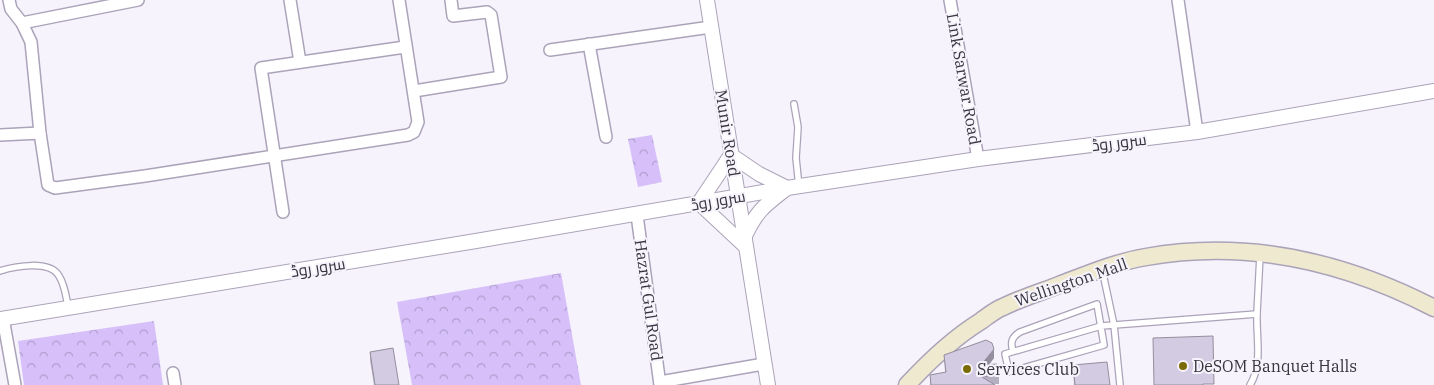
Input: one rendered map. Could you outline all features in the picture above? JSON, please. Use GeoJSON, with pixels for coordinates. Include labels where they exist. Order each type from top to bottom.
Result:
{"type":"FeatureCollection","features":[{"type":"Feature","properties":{"kind":"main road","name":"Wellington Mall"},"geometry":{"type":"LineString","coordinates":[[907,385],[923,367],[956,337],[1002,307],[1102,268],[1145,257],[1194,251],[1261,253],[1287,257],[1329,266],[1372,279],[1434,308]]}},
{"type":"Feature","properties":{"kind":"street"},"geometry":{"type":"LineString","coordinates":[[9,0],[11,9],[22,23],[31,42],[46,177],[48,185],[55,188],[274,157],[408,135],[414,132],[418,122],[399,0]]}},
{"type":"Feature","properties":{"kind":"street"},"geometry":{"type":"LineString","coordinates":[[22,23],[138,0]]}},
{"type":"Feature","properties":{"kind":"street"},"geometry":{"type":"LineString","coordinates":[[290,0],[300,62]]}},
{"type":"Feature","properties":{"kind":"street"},"geometry":{"type":"LineString","coordinates":[[414,91],[501,77],[491,15],[487,12],[453,16],[451,0]]}},
{"type":"Feature","properties":{"kind":"street","name":"Munir Road"},"geometry":{"type":"LineString","coordinates":[[707,0],[768,385]]}},
{"type":"Feature","properties":{"kind":"street","name":"Link Sarwar Road"},"geometry":{"type":"LineString","coordinates":[[950,0],[978,159]]}},
{"type":"Feature","properties":{"kind":"street"},"geometry":{"type":"LineString","coordinates":[[1178,0],[1197,132]]}},
{"type":"Feature","properties":{"kind":"street"},"geometry":{"type":"LineString","coordinates":[[550,50],[711,27]]}},
{"type":"Feature","properties":{"kind":"street"},"geometry":{"type":"LineString","coordinates":[[589,44],[606,137]]}},
{"type":"Feature","properties":{"kind":"street"},"geometry":{"type":"LineString","coordinates":[[283,212],[261,68],[406,47]]}},
{"type":"Feature","properties":{"kind":"street","name":"سرور روڈ"},"geometry":{"type":"LineString","coordinates":[[1,318],[738,196],[978,159],[1197,132],[1434,91]]}},
{"type":"Feature","properties":{"kind":"street"},"geometry":{"type":"LineString","coordinates":[[0,135],[40,133]]}},
{"type":"Feature","properties":{"kind":"street"},"geometry":{"type":"LineString","coordinates":[[731,155],[759,174],[793,188],[756,214],[745,242],[699,203],[731,155]]}},
{"type":"Feature","properties":{"kind":"street","name":"Hazrat Gul Road"},"geometry":{"type":"LineString","coordinates":[[637,214],[660,384]]}},
{"type":"Feature","properties":{"kind":"street"},"geometry":{"type":"LineString","coordinates":[[1,318],[15,385]]}},
{"type":"Feature","properties":{"kind":"street"},"geometry":{"type":"LineString","coordinates":[[660,384],[764,364]]}},
{"type":"Feature","properties":{"kind":"street"},"geometry":{"type":"LineString","coordinates":[[173,373],[175,385]]}},
{"type":"Feature","properties":{"kind":"lane"},"geometry":{"type":"LineString","coordinates":[[793,188],[798,127],[794,104]]}},
{"type":"Feature","properties":{"kind":"lane"},"geometry":{"type":"LineString","coordinates":[[1250,385],[1256,376],[1258,355],[1257,314],[1261,253]]}},
{"type":"Feature","properties":{"kind":"lane"},"geometry":{"type":"LineString","coordinates":[[0,271],[25,266],[46,266],[54,269],[59,276],[68,306]]}},
{"type":"Feature","properties":{"kind":"lane"},"geometry":{"type":"LineString","coordinates":[[1102,268],[1114,325],[1120,385]]}},
{"type":"Feature","properties":{"kind":"lane"},"geometry":{"type":"LineString","coordinates":[[1013,351],[1012,342],[1014,336],[1020,332],[1097,304],[1101,326],[1104,345],[1009,372],[1005,354],[1101,326],[1257,314]]}},
{"type":"Feature","properties":{"kind":"green space"},"geometry":{"type":"Polygon","coordinates":[[[652,135],[662,182],[638,187],[628,139],[652,135]]]}},
{"type":"Feature","properties":{"kind":"green space"},"geometry":{"type":"Polygon","coordinates":[[[561,273],[581,385],[412,385],[397,302],[561,273]]]}},
{"type":"Feature","properties":{"kind":"green space"},"geometry":{"type":"Polygon","coordinates":[[[154,321],[163,385],[24,385],[18,341],[154,321]]]}},
{"type":"Feature","properties":{"kind":"building","name":"DeSOM Banquet Halls"},"geometry":{"type":"Polygon","coordinates":[[[1213,336],[1214,384],[1154,385],[1153,338],[1213,336]]]}},
{"type":"Feature","properties":{"kind":"building","name":"Services Club"},"geometry":{"type":"Polygon","coordinates":[[[986,340],[992,343],[994,349],[981,365],[997,364],[999,374],[982,377],[995,385],[931,385],[930,375],[946,372],[944,355],[986,340]]]}},
{"type":"Feature","properties":{"kind":"building"},"geometry":{"type":"Polygon","coordinates":[[[393,348],[399,385],[375,385],[370,352],[393,348]]]}},
{"type":"Feature","properties":{"kind":"building"},"geometry":{"type":"Polygon","coordinates":[[[1107,362],[1110,385],[1075,385],[1073,365],[1107,362]]]}},
{"type":"Feature","properties":{"kind":"place","name":"DeSOM Banquet Halls"},"geometry":{"type":"Point","coordinates":[1183,366]}},
{"type":"Feature","properties":{"kind":"place","name":"Services Club"},"geometry":{"type":"Point","coordinates":[967,369]}}]}
